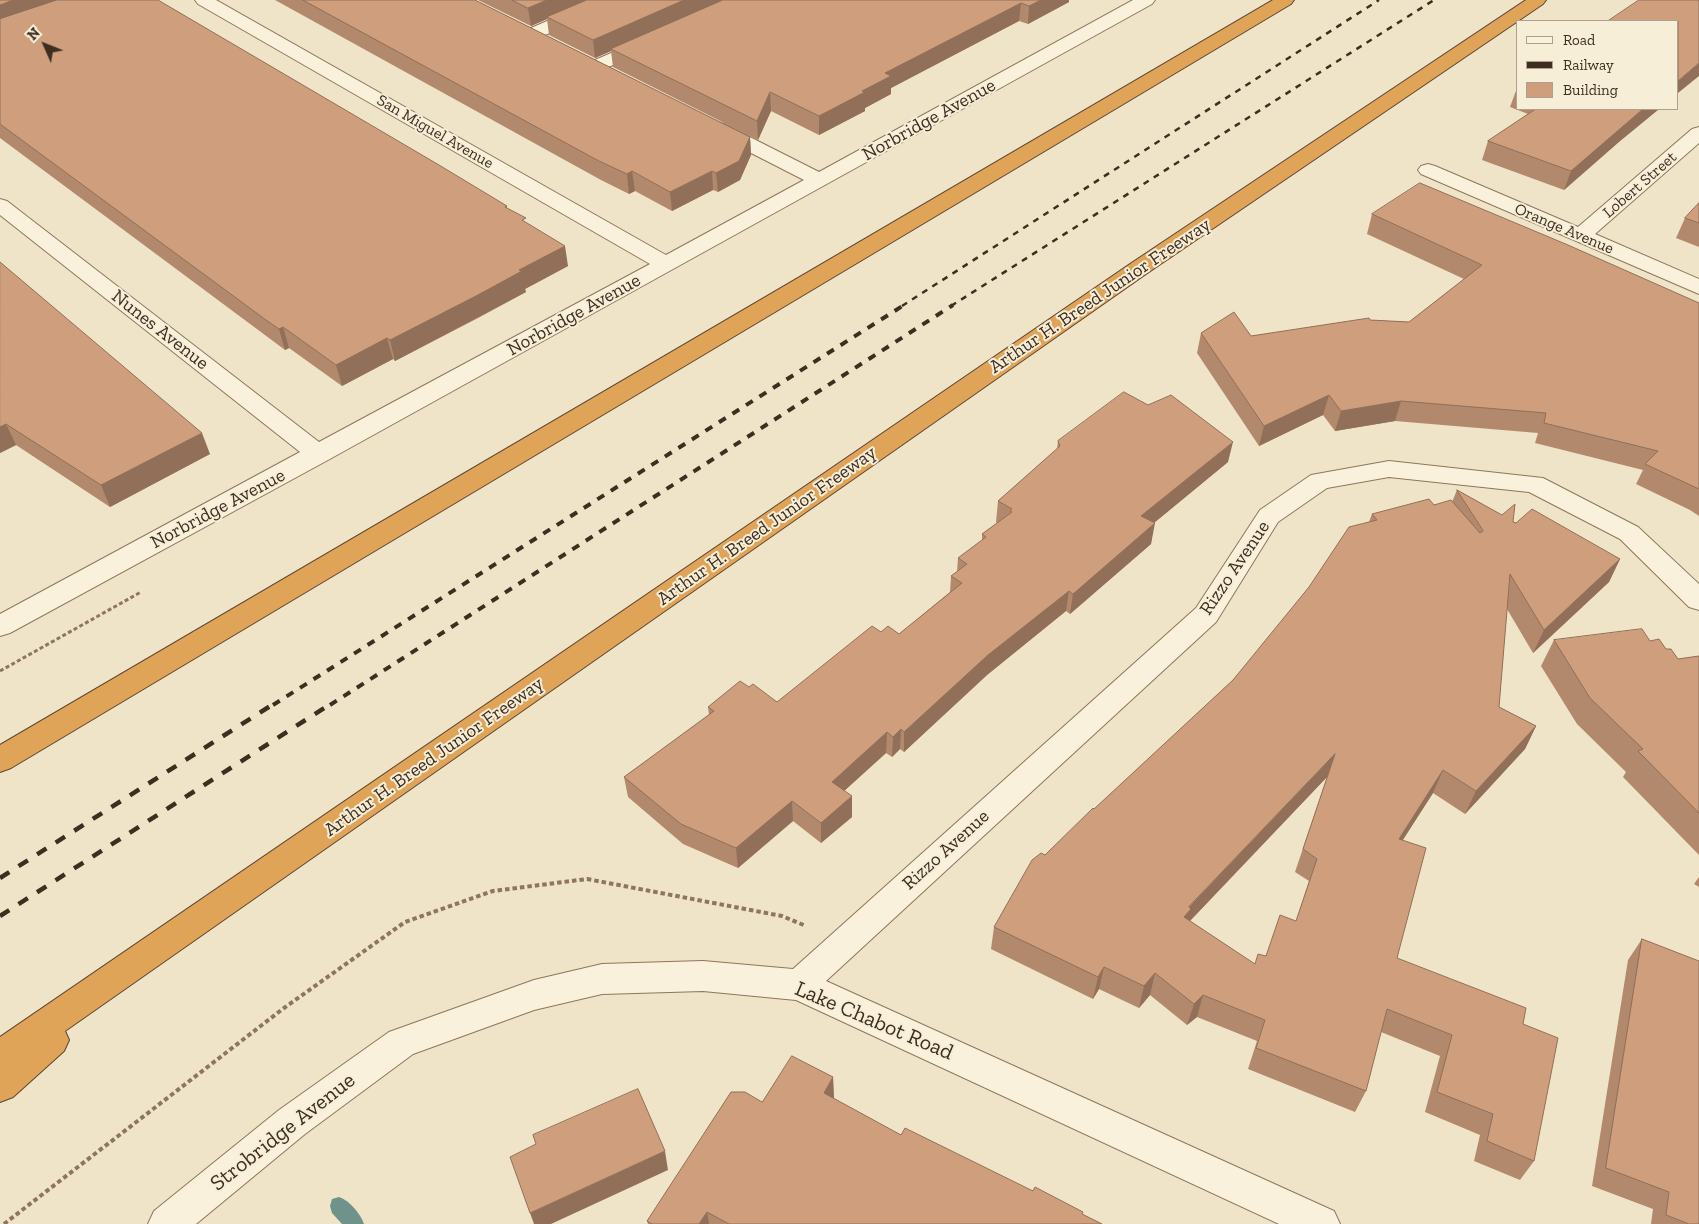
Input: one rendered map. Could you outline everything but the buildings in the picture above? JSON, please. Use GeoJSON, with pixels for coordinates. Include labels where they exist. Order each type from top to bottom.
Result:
{"type":"FeatureCollection","features":[{"type":"Feature","properties":{"kind":"highway"},"geometry":{"type":"LineString","coordinates":[[0,760],[1285,0]]}},
{"type":"Feature","properties":{"kind":"highway","name":"Arthur H. Breed Junior Freeway"},"geometry":{"type":"LineString","coordinates":[[0,1058],[1138,269],[1537,0]]}},
{"type":"Feature","properties":{"kind":"highway"},"geometry":{"type":"LineString","coordinates":[[0,1085],[168,941]]}},
{"type":"Feature","properties":{"kind":"street","name":"San Miguel Avenue"},"geometry":{"type":"LineString","coordinates":[[204,0],[666,264]]}},
{"type":"Feature","properties":{"kind":"street"},"geometry":{"type":"LineString","coordinates":[[530,35],[610,0]]}},
{"type":"Feature","properties":{"kind":"street","name":"Norbridge Avenue"},"geometry":{"type":"LineString","coordinates":[[0,626],[320,454],[820,180],[1140,1]]}},
{"type":"Feature","properties":{"kind":"street"},"geometry":{"type":"LineString","coordinates":[[513,26],[554,47]]}},
{"type":"Feature","properties":{"kind":"street"},"geometry":{"type":"LineString","coordinates":[[619,79],[586,63],[664,35]]}},
{"type":"Feature","properties":{"kind":"street"},"geometry":{"type":"LineString","coordinates":[[702,120],[820,180]]}},
{"type":"Feature","properties":{"kind":"street","name":"Lobert Street"},"geometry":{"type":"LineString","coordinates":[[1582,236],[1699,133]]}},
{"type":"Feature","properties":{"kind":"street","name":"Orange Avenue"},"geometry":{"type":"LineString","coordinates":[[1428,170],[1699,287]]}},
{"type":"Feature","properties":{"kind":"street","name":"Nunes Avenue"},"geometry":{"type":"LineString","coordinates":[[0,205],[320,454]]}},
{"type":"Feature","properties":{"kind":"street","name":"Rizzo Avenue"},"geometry":{"type":"LineString","coordinates":[[799,985],[844,942],[1206,615],[1270,516],[1320,481],[1389,469],[1534,484],[1629,533],[1699,600]]}},
{"type":"Feature","properties":{"kind":"street","name":"Lake Chabot Road"},"geometry":{"type":"LineString","coordinates":[[401,1043],[534,995],[602,979],[702,976],[799,985],[1321,1224]]}},
{"type":"Feature","properties":{"kind":"street","name":"Strobridge Avenue"},"geometry":{"type":"LineString","coordinates":[[167,1224],[292,1122],[401,1043]]}},
{"type":"Feature","properties":{"kind":"path"},"geometry":{"type":"LineString","coordinates":[[0,672],[43,647]]}},
{"type":"Feature","properties":{"kind":"path"},"geometry":{"type":"LineString","coordinates":[[4,1224],[284,1008],[405,922],[493,891],[587,878],[782,916],[844,942]]}},
{"type":"Feature","properties":{"kind":"waterway"},"geometry":{"type":"LineString","coordinates":[[339,1206],[355,1224]]}},
{"type":"Feature","properties":{"kind":"railway"},"geometry":{"type":"LineString","coordinates":[[902,306],[1379,0]]}},
{"type":"Feature","properties":{"kind":"railway"},"geometry":{"type":"LineString","coordinates":[[951,306],[1434,0]]}},
{"type":"Feature","properties":{"kind":"railway"},"geometry":{"type":"LineString","coordinates":[[273,705],[904,305]]}},
{"type":"Feature","properties":{"kind":"railway"},"geometry":{"type":"LineString","coordinates":[[330,705],[953,305]]}},
{"type":"Feature","properties":{"kind":"railway"},"geometry":{"type":"LineString","coordinates":[[0,878],[275,703]]}},
{"type":"Feature","properties":{"kind":"railway"},"geometry":{"type":"LineString","coordinates":[[0,916],[332,703]]}}]}
